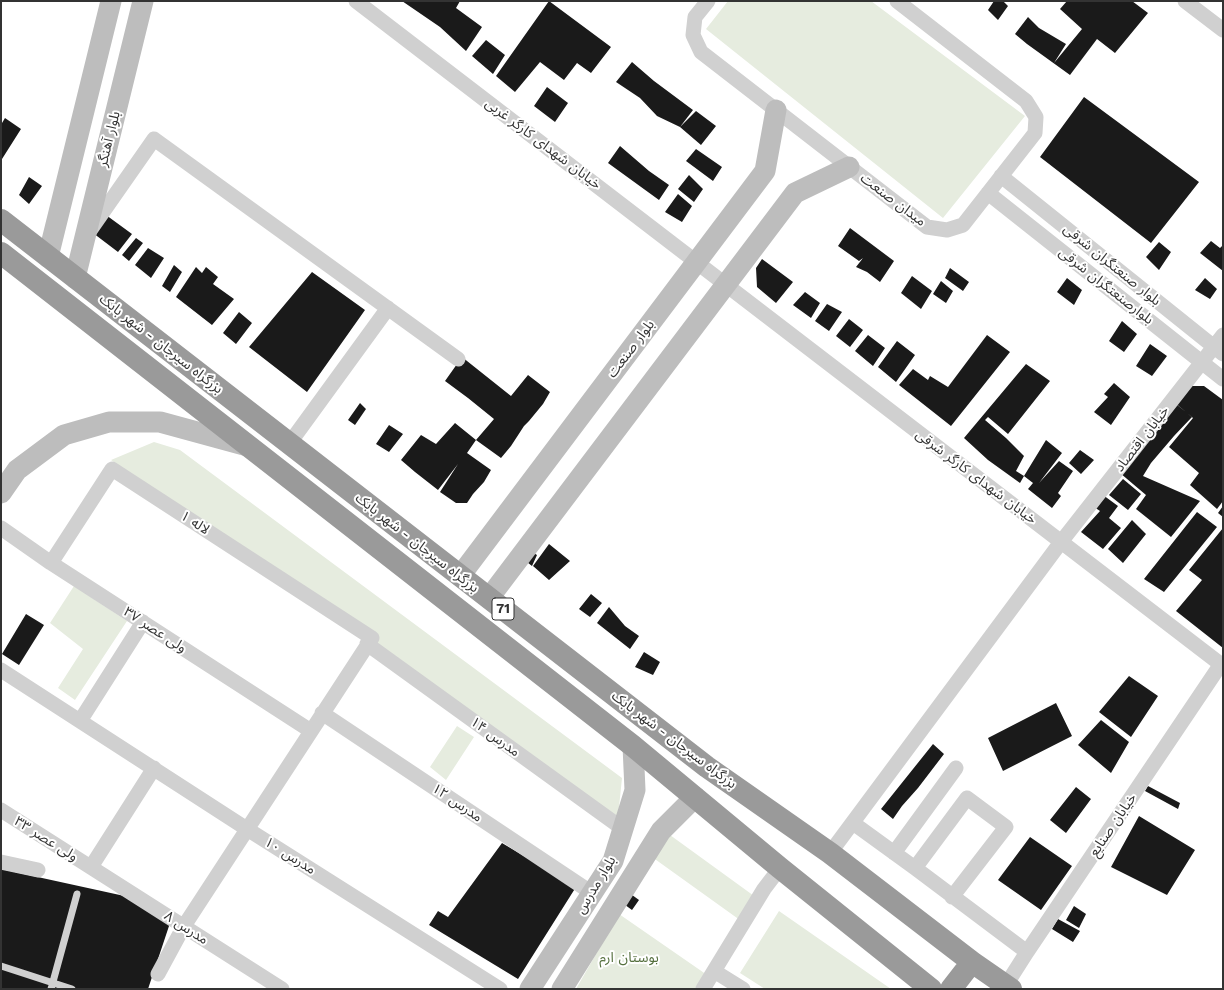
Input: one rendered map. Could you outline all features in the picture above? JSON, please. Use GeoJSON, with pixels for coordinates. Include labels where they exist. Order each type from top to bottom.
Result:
{"type":"FeatureCollection","features":[{"type":"Feature","properties":{"kind":"highway","name":"بزرگراه سیرجان - شهر بابک"},"geometry":{"type":"LineString","coordinates":[[1,220],[707,767],[830,853],[972,962],[1008,987]]}},
{"type":"Feature","properties":{"kind":"highway","name":"بزرگراه سیرجان - شهر بابک"},"geometry":{"type":"LineString","coordinates":[[1,253],[633,746],[780,868],[931,989]]}},
{"type":"Feature","properties":{"kind":"highway"},"geometry":{"type":"LineString","coordinates":[[951,989],[972,962]]}},
{"type":"Feature","properties":{"kind":"street"},"geometry":{"type":"LineString","coordinates":[[48,257],[111,1]]}},
{"type":"Feature","properties":{"kind":"street","name":"بلوار آهنگر"},"geometry":{"type":"LineString","coordinates":[[75,278],[143,1]]}},
{"type":"Feature","properties":{"kind":"street","name":"خیابان شهدای کارگر غربی"},"geometry":{"type":"LineString","coordinates":[[356,1],[728,286]]}},
{"type":"Feature","properties":{"kind":"street","name":"میدان صنعت"},"geometry":{"type":"LineString","coordinates":[[708,1],[695,17],[693,35],[701,52],[927,228],[947,230],[964,225],[1035,133],[1036,118],[1026,101],[914,6],[897,1]]}},
{"type":"Feature","properties":{"kind":"street"},"geometry":{"type":"LineString","coordinates":[[1185,1],[1223,30]]}},
{"type":"Feature","properties":{"kind":"street","name":"بلوار صنعت"},"geometry":{"type":"LineString","coordinates":[[460,576],[765,171],[776,110]]}},
{"type":"Feature","properties":{"kind":"street"},"geometry":{"type":"LineString","coordinates":[[84,240],[154,139],[458,359]]}},
{"type":"Feature","properties":{"kind":"street"},"geometry":{"type":"LineString","coordinates":[[489,598],[728,286],[795,193],[849,167]]}},
{"type":"Feature","properties":{"kind":"street","name":"بلوار صنعتگران شرقی"},"geometry":{"type":"LineString","coordinates":[[1001,176],[1045,212],[1220,345]]}},
{"type":"Feature","properties":{"kind":"street","name":"بلوارصنعتگران شرقی"},"geometry":{"type":"LineString","coordinates":[[988,193],[1223,379]]}},
{"type":"Feature","properties":{"kind":"street"},"geometry":{"type":"LineString","coordinates":[[1032,228],[1045,212]]}},
{"type":"Feature","properties":{"kind":"street","name":"خیابان شهدای کارگر شرقی"},"geometry":{"type":"LineString","coordinates":[[728,286],[1222,665]]}},
{"type":"Feature","properties":{"kind":"street"},"geometry":{"type":"LineString","coordinates":[[289,444],[388,308]]}},
{"type":"Feature","properties":{"kind":"street","name":"خیابان اقتصاد"},"geometry":{"type":"LineString","coordinates":[[830,853],[1061,542],[1202,362],[1220,345]]}},
{"type":"Feature","properties":{"kind":"street"},"geometry":{"type":"LineString","coordinates":[[1,493],[17,470],[64,435],[109,422],[160,422],[248,446]]}},
{"type":"Feature","properties":{"kind":"street","name":"لاله ۱"},"geometry":{"type":"LineString","coordinates":[[51,562],[112,469],[369,641]]}},
{"type":"Feature","properties":{"kind":"street","name":"ولی عصر ۳۷"},"geometry":{"type":"LineString","coordinates":[[1,528],[311,731]]}},
{"type":"Feature","properties":{"kind":"street"},"geometry":{"type":"LineString","coordinates":[[80,721],[144,622]]}},
{"type":"Feature","properties":{"kind":"street"},"geometry":{"type":"LineString","coordinates":[[158,974],[184,926],[369,641]]}},
{"type":"Feature","properties":{"kind":"street","name":"مدرس ۱۴"},"geometry":{"type":"LineString","coordinates":[[369,641],[623,829]]}},
{"type":"Feature","properties":{"kind":"street","name":"خیابان صنایع"},"geometry":{"type":"LineString","coordinates":[[1008,987],[1027,952],[1222,665]]}},
{"type":"Feature","properties":{"kind":"street","name":"مدرس ۱۰"},"geometry":{"type":"LineString","coordinates":[[1,670],[247,829],[500,989]]}},
{"type":"Feature","properties":{"kind":"street","name":"مدرس ۱۲"},"geometry":{"type":"LineString","coordinates":[[322,713],[592,893]]}},
{"type":"Feature","properties":{"kind":"street","name":"بلوار مدرس"},"geometry":{"type":"LineString","coordinates":[[530,989],[613,861],[635,790],[633,746]]}},
{"type":"Feature","properties":{"kind":"street"},"geometry":{"type":"LineString","coordinates":[[91,867],[154,768]]}},
{"type":"Feature","properties":{"kind":"street"},"geometry":{"type":"LineString","coordinates":[[894,853],[956,768]]}},
{"type":"Feature","properties":{"kind":"street","name":"بلوار مدرس"},"geometry":{"type":"LineString","coordinates":[[562,989],[661,831],[695,797]]}},
{"type":"Feature","properties":{"kind":"street"},"geometry":{"type":"LineString","coordinates":[[915,868],[967,798],[1006,827],[952,897]]}},
{"type":"Feature","properties":{"kind":"street","name":"ولی عصر ۳۳"},"geometry":{"type":"LineString","coordinates":[[1,810],[91,867]]}},
{"type":"Feature","properties":{"kind":"street"},"geometry":{"type":"LineString","coordinates":[[852,823],[1027,952]]}},
{"type":"Feature","properties":{"kind":"street"},"geometry":{"type":"LineString","coordinates":[[613,861],[624,865],[633,875]]}},
{"type":"Feature","properties":{"kind":"street"},"geometry":{"type":"LineString","coordinates":[[1,862],[38,870]]}},
{"type":"Feature","properties":{"kind":"street","name":"مدرس ۸"},"geometry":{"type":"LineString","coordinates":[[91,867],[282,989]]}},
{"type":"Feature","properties":{"kind":"street"},"geometry":{"type":"LineString","coordinates":[[703,989],[764,889],[780,868]]}},
{"type":"Feature","properties":{"kind":"street"},"geometry":{"type":"LineString","coordinates":[[714,971],[743,989]]}},
{"type":"Feature","properties":{"kind":"lane"},"geometry":{"type":"LineString","coordinates":[[52,986],[77,894]]}},
{"type":"Feature","properties":{"kind":"lane"},"geometry":{"type":"LineString","coordinates":[[1,966],[52,986],[72,989]]}},
{"type":"Feature","properties":{"kind":"green space"},"geometry":{"type":"Polygon","coordinates":[[[728,1],[871,1],[1025,116],[943,218],[706,29],[728,1]]]}},
{"type":"Feature","properties":{"kind":"green space"},"geometry":{"type":"Polygon","coordinates":[[[154,442],[180,450],[622,778],[618,817],[111,460],[154,442]]]}},
{"type":"Feature","properties":{"kind":"green space"},"geometry":{"type":"Polygon","coordinates":[[[74,586],[127,621],[75,700],[58,688],[83,649],[50,623],[74,586]]]}},
{"type":"Feature","properties":{"kind":"green space"},"geometry":{"type":"Polygon","coordinates":[[[457,726],[474,737],[446,780],[430,767],[457,726]]]}},
{"type":"Feature","properties":{"kind":"green space"},"geometry":{"type":"Polygon","coordinates":[[[670,835],[761,901],[744,923],[652,857],[670,835]]]}},
{"type":"Feature","properties":{"kind":"green space"},"geometry":{"type":"Polygon","coordinates":[[[779,911],[891,989],[765,989],[740,973],[779,911]]]}},
{"type":"Feature","properties":{"kind":"green space","name":"بوستان ارم"},"geometry":{"type":"Polygon","coordinates":[[[619,914],[710,977],[703,989],[576,989],[619,914]]]}},
{"type":"Feature","properties":{"kind":"building"},"geometry":{"type":"Polygon","coordinates":[[[402,1],[460,1],[456,8],[482,27],[466,51],[440,27],[402,1]]]}},
{"type":"Feature","properties":{"kind":"building"},"geometry":{"type":"Polygon","coordinates":[[[549,1],[611,47],[591,73],[577,63],[564,80],[540,62],[515,92],[496,76],[549,1]]]}},
{"type":"Feature","properties":{"kind":"building"},"geometry":{"type":"Polygon","coordinates":[[[994,1],[1003,1],[1008,6],[998,20],[988,10],[994,1]]]}},
{"type":"Feature","properties":{"kind":"building"},"geometry":{"type":"Polygon","coordinates":[[[1067,1],[1132,1],[1148,13],[1115,53],[1097,39],[1070,75],[1015,34],[1028,17],[1039,28],[1066,44],[1054,63],[1082,29],[1060,9],[1067,1]]]}},
{"type":"Feature","properties":{"kind":"building"},"geometry":{"type":"Polygon","coordinates":[[[486,40],[505,55],[493,74],[472,56],[486,40]]]}},
{"type":"Feature","properties":{"kind":"building"},"geometry":{"type":"Polygon","coordinates":[[[632,62],[654,81],[693,110],[680,127],[657,116],[640,98],[616,82],[632,62]]]}},
{"type":"Feature","properties":{"kind":"building"},"geometry":{"type":"Polygon","coordinates":[[[547,87],[568,103],[555,122],[534,106],[547,87]]]}},
{"type":"Feature","properties":{"kind":"building"},"geometry":{"type":"Polygon","coordinates":[[[1084,97],[1199,182],[1151,243],[1040,157],[1084,97]]]}},
{"type":"Feature","properties":{"kind":"building"},"geometry":{"type":"Polygon","coordinates":[[[696,111],[716,126],[701,145],[680,127],[696,111]]]}},
{"type":"Feature","properties":{"kind":"building"},"geometry":{"type":"Polygon","coordinates":[[[5,118],[21,129],[2,159],[1,123],[5,118]]]}},
{"type":"Feature","properties":{"kind":"building"},"geometry":{"type":"Polygon","coordinates":[[[620,146],[649,171],[669,185],[659,200],[608,163],[620,146]]]}},
{"type":"Feature","properties":{"kind":"building"},"geometry":{"type":"Polygon","coordinates":[[[696,149],[722,167],[713,181],[686,161],[696,149]]]}},
{"type":"Feature","properties":{"kind":"building"},"geometry":{"type":"Polygon","coordinates":[[[689,175],[703,189],[694,202],[678,189],[689,175]]]}},
{"type":"Feature","properties":{"kind":"building"},"geometry":{"type":"Polygon","coordinates":[[[29,177],[42,186],[29,204],[19,195],[29,177]]]}},
{"type":"Feature","properties":{"kind":"building"},"geometry":{"type":"Polygon","coordinates":[[[678,194],[692,206],[682,222],[665,212],[678,194]]]}},
{"type":"Feature","properties":{"kind":"building"},"geometry":{"type":"Polygon","coordinates":[[[106,215],[132,234],[118,252],[93,233],[106,215]]]}},
{"type":"Feature","properties":{"kind":"building"},"geometry":{"type":"Polygon","coordinates":[[[850,228],[894,261],[880,282],[867,272],[856,267],[863,258],[859,261],[838,246],[850,228]]]}},
{"type":"Feature","properties":{"kind":"building"},"geometry":{"type":"Polygon","coordinates":[[[136,238],[143,243],[129,261],[122,255],[136,238]]]}},
{"type":"Feature","properties":{"kind":"building"},"geometry":{"type":"Polygon","coordinates":[[[1211,241],[1220,248],[1223,245],[1223,271],[1200,253],[1211,241]]]}},
{"type":"Feature","properties":{"kind":"building"},"geometry":{"type":"Polygon","coordinates":[[[1159,242],[1171,252],[1159,270],[1146,257],[1159,242]]]}},
{"type":"Feature","properties":{"kind":"building"},"geometry":{"type":"Polygon","coordinates":[[[148,248],[164,258],[151,278],[135,265],[148,248]]]}},
{"type":"Feature","properties":{"kind":"building"},"geometry":{"type":"Polygon","coordinates":[[[762,259],[793,282],[776,303],[757,287],[756,268],[762,259]]]}},
{"type":"Feature","properties":{"kind":"building"},"geometry":{"type":"Polygon","coordinates":[[[174,265],[182,272],[170,292],[162,286],[174,265]]]}},
{"type":"Feature","properties":{"kind":"building"},"geometry":{"type":"Polygon","coordinates":[[[196,267],[202,273],[206,267],[218,277],[213,284],[234,299],[212,325],[176,297],[196,267]]]}},
{"type":"Feature","properties":{"kind":"building"},"geometry":{"type":"Polygon","coordinates":[[[950,268],[969,282],[963,291],[945,278],[950,268]]]}},
{"type":"Feature","properties":{"kind":"building"},"geometry":{"type":"Polygon","coordinates":[[[312,272],[365,310],[307,392],[249,347],[312,272]]]}},
{"type":"Feature","properties":{"kind":"building"},"geometry":{"type":"Polygon","coordinates":[[[912,276],[932,291],[921,309],[901,293],[912,276]]]}},
{"type":"Feature","properties":{"kind":"building"},"geometry":{"type":"Polygon","coordinates":[[[1067,278],[1082,290],[1074,305],[1057,292],[1067,278]]]}},
{"type":"Feature","properties":{"kind":"building"},"geometry":{"type":"Polygon","coordinates":[[[1205,278],[1217,289],[1210,299],[1195,290],[1205,278]]]}},
{"type":"Feature","properties":{"kind":"building"},"geometry":{"type":"Polygon","coordinates":[[[941,281],[953,291],[946,303],[933,294],[941,281]]]}},
{"type":"Feature","properties":{"kind":"building"},"geometry":{"type":"Polygon","coordinates":[[[805,292],[820,303],[811,318],[793,305],[805,292]]]}},
{"type":"Feature","properties":{"kind":"building"},"geometry":{"type":"Polygon","coordinates":[[[827,304],[842,312],[829,331],[815,321],[827,304]]]}},
{"type":"Feature","properties":{"kind":"building"},"geometry":{"type":"Polygon","coordinates":[[[239,312],[252,323],[236,344],[223,333],[239,312]]]}},
{"type":"Feature","properties":{"kind":"building"},"geometry":{"type":"Polygon","coordinates":[[[849,319],[863,330],[850,347],[836,336],[849,319]]]}},
{"type":"Feature","properties":{"kind":"building"},"geometry":{"type":"Polygon","coordinates":[[[1122,321],[1137,334],[1124,352],[1109,341],[1122,321]]]}},
{"type":"Feature","properties":{"kind":"building"},"geometry":{"type":"Polygon","coordinates":[[[868,335],[885,348],[873,366],[855,351],[868,335]]]}},
{"type":"Feature","properties":{"kind":"building"},"geometry":{"type":"Polygon","coordinates":[[[987,335],[1010,352],[951,426],[899,385],[913,369],[928,380],[930,376],[948,387],[987,335]]]}},
{"type":"Feature","properties":{"kind":"building"},"geometry":{"type":"Polygon","coordinates":[[[897,341],[915,355],[896,382],[878,367],[897,341]]]}},
{"type":"Feature","properties":{"kind":"building"},"geometry":{"type":"Polygon","coordinates":[[[1150,344],[1167,356],[1152,376],[1136,366],[1150,344]]]}},
{"type":"Feature","properties":{"kind":"building"},"geometry":{"type":"Polygon","coordinates":[[[462,357],[511,396],[528,375],[550,392],[543,404],[524,426],[501,458],[476,440],[494,419],[445,381],[462,357]]]}},
{"type":"Feature","properties":{"kind":"building"},"geometry":{"type":"Polygon","coordinates":[[[1026,364],[1050,381],[1008,434],[988,417],[985,420],[1024,456],[1016,471],[1024,476],[1020,483],[988,460],[964,438],[1026,364]]]}},
{"type":"Feature","properties":{"kind":"building"},"geometry":{"type":"Polygon","coordinates":[[[1114,383],[1130,397],[1111,425],[1094,412],[1108,397],[1104,394],[1114,383]]]}},
{"type":"Feature","properties":{"kind":"building"},"geometry":{"type":"Polygon","coordinates":[[[1186,386],[1204,386],[1223,400],[1223,501],[1217,509],[1190,485],[1199,473],[1169,447],[1193,418],[1174,402],[1186,386]]]}},
{"type":"Feature","properties":{"kind":"building"},"geometry":{"type":"Polygon","coordinates":[[[360,403],[366,409],[355,425],[348,420],[360,403]]]}},
{"type":"Feature","properties":{"kind":"building"},"geometry":{"type":"Polygon","coordinates":[[[1176,404],[1192,417],[1151,463],[1143,476],[1200,501],[1171,537],[1136,509],[1146,495],[1120,473],[1176,404]]]}},
{"type":"Feature","properties":{"kind":"building"},"geometry":{"type":"Polygon","coordinates":[[[455,423],[476,440],[467,453],[491,470],[484,482],[467,503],[456,503],[440,492],[458,464],[438,490],[401,460],[421,435],[436,444],[455,423]]]}},
{"type":"Feature","properties":{"kind":"building"},"geometry":{"type":"Polygon","coordinates":[[[389,425],[403,434],[389,452],[376,444],[389,425]]]}},
{"type":"Feature","properties":{"kind":"building"},"geometry":{"type":"Polygon","coordinates":[[[1046,440],[1062,453],[1039,483],[1059,461],[1073,471],[1058,493],[1061,496],[1052,508],[1028,489],[1033,483],[1024,476],[1046,440]]]}},
{"type":"Feature","properties":{"kind":"building"},"geometry":{"type":"Polygon","coordinates":[[[1080,450],[1094,460],[1081,474],[1069,463],[1080,450]]]}},
{"type":"Feature","properties":{"kind":"building"},"geometry":{"type":"Polygon","coordinates":[[[1123,479],[1141,494],[1128,510],[1109,495],[1123,479]]]}},
{"type":"Feature","properties":{"kind":"building"},"geometry":{"type":"Polygon","coordinates":[[[1103,495],[1118,506],[1109,518],[1121,528],[1103,549],[1081,532],[1100,511],[1094,507],[1103,495]]]}},
{"type":"Feature","properties":{"kind":"building"},"geometry":{"type":"Polygon","coordinates":[[[1223,506],[1223,517],[1218,513],[1223,506]]]}},
{"type":"Feature","properties":{"kind":"building"},"geometry":{"type":"Polygon","coordinates":[[[1197,512],[1217,527],[1164,592],[1144,579],[1197,512]]]}},
{"type":"Feature","properties":{"kind":"building"},"geometry":{"type":"Polygon","coordinates":[[[1132,520],[1146,534],[1123,563],[1108,549],[1132,520]]]}},
{"type":"Feature","properties":{"kind":"building"},"geometry":{"type":"Polygon","coordinates":[[[1223,528],[1223,648],[1176,611],[1202,580],[1189,570],[1223,528]]]}},
{"type":"Feature","properties":{"kind":"building"},"geometry":{"type":"Polygon","coordinates":[[[549,544],[570,561],[549,580],[533,566],[549,544]]]}},
{"type":"Feature","properties":{"kind":"building"},"geometry":{"type":"Polygon","coordinates":[[[529,550],[537,555],[532,566],[523,559],[529,550]]]}},
{"type":"Feature","properties":{"kind":"building"},"geometry":{"type":"Polygon","coordinates":[[[591,594],[602,603],[590,617],[579,609],[591,594]]]}},
{"type":"Feature","properties":{"kind":"building"},"geometry":{"type":"Polygon","coordinates":[[[609,607],[625,626],[639,636],[630,649],[597,623],[609,607]]]}},
{"type":"Feature","properties":{"kind":"building"},"geometry":{"type":"Polygon","coordinates":[[[26,614],[44,625],[19,665],[2,654],[26,614]]]}},
{"type":"Feature","properties":{"kind":"building"},"geometry":{"type":"Polygon","coordinates":[[[644,652],[660,662],[653,675],[635,667],[644,652]]]}},
{"type":"Feature","properties":{"kind":"building"},"geometry":{"type":"Polygon","coordinates":[[[1129,676],[1158,696],[1131,737],[1099,712],[1129,676]]]}},
{"type":"Feature","properties":{"kind":"building"},"geometry":{"type":"Polygon","coordinates":[[[1056,703],[1072,736],[1003,771],[988,738],[1056,703]]]}},
{"type":"Feature","properties":{"kind":"building"},"geometry":{"type":"Polygon","coordinates":[[[1101,720],[1129,742],[1111,773],[1078,745],[1101,720]]]}},
{"type":"Feature","properties":{"kind":"building"},"geometry":{"type":"Polygon","coordinates":[[[933,744],[944,754],[893,819],[881,809],[933,744]]]}},
{"type":"Feature","properties":{"kind":"building"},"geometry":{"type":"Polygon","coordinates":[[[1148,786],[1180,803],[1178,809],[1145,791],[1148,786]]]}},
{"type":"Feature","properties":{"kind":"building"},"geometry":{"type":"Polygon","coordinates":[[[1076,787],[1091,799],[1066,833],[1050,820],[1076,787]]]}},
{"type":"Feature","properties":{"kind":"building"},"geometry":{"type":"Polygon","coordinates":[[[1139,816],[1195,850],[1167,895],[1111,867],[1139,816]]]}},
{"type":"Feature","properties":{"kind":"building"},"geometry":{"type":"Polygon","coordinates":[[[1030,837],[1072,866],[1041,910],[998,880],[1030,837]]]}},
{"type":"Feature","properties":{"kind":"building"},"geometry":{"type":"Polygon","coordinates":[[[502,843],[576,887],[518,979],[429,925],[438,911],[448,917],[502,843]]]}},
{"type":"Feature","properties":{"kind":"building"},"geometry":{"type":"Polygon","coordinates":[[[1,869],[129,897],[170,923],[148,989],[1,989],[1,869]]]}},
{"type":"Feature","properties":{"kind":"building"},"geometry":{"type":"Polygon","coordinates":[[[628,892],[639,900],[632,910],[621,902],[628,892]]]}},
{"type":"Feature","properties":{"kind":"building"},"geometry":{"type":"Polygon","coordinates":[[[1074,906],[1086,914],[1079,928],[1066,920],[1074,906]]]}},
{"type":"Feature","properties":{"kind":"building"},"geometry":{"type":"Polygon","coordinates":[[[1058,919],[1080,931],[1073,942],[1052,929],[1058,919]]]}}]}
